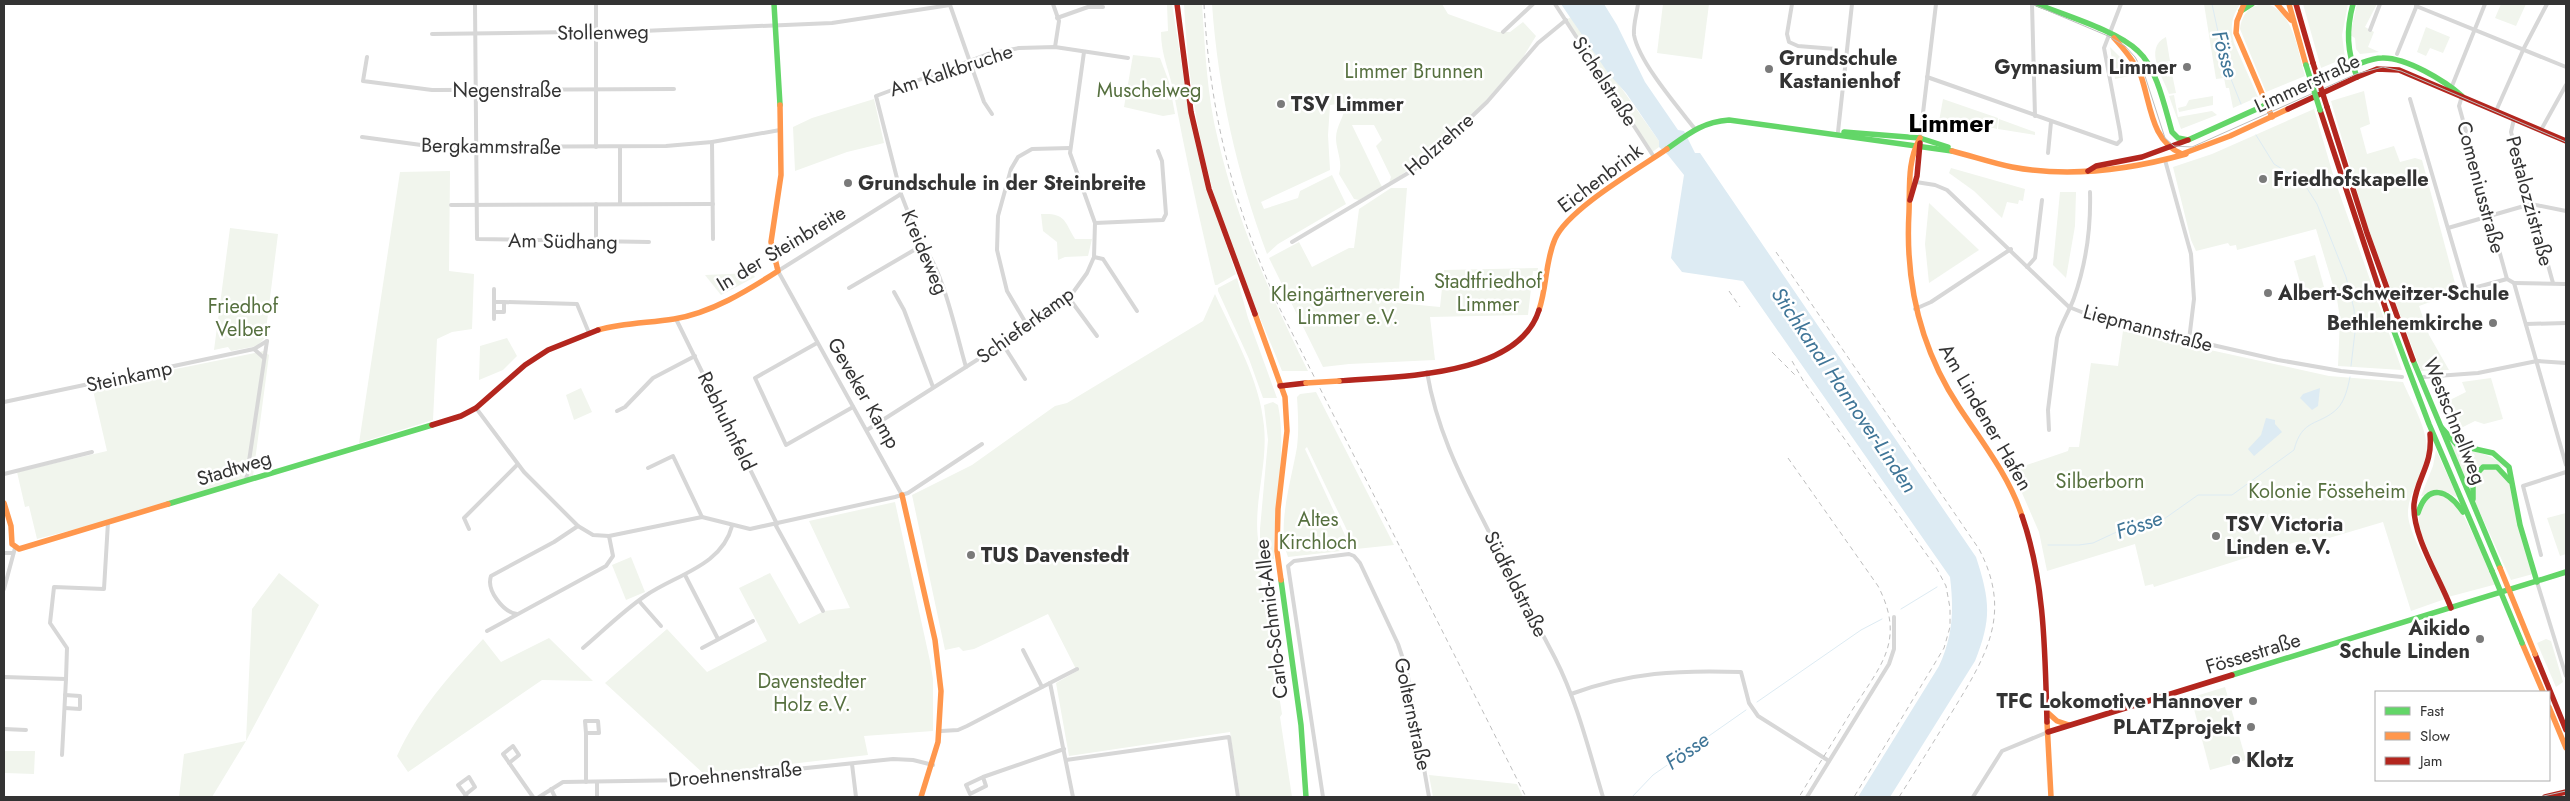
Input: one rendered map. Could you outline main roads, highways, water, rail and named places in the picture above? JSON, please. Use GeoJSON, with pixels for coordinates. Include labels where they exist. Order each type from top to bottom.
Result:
{"type":"FeatureCollection","features":[{"type":"Feature","properties":{"kind":"main road","name":"Geveker Kamp"},"geometry":{"type":"LineString","coordinates":[[774,4],[782,170],[770,230],[771,249],[778,271]]}},
{"type":"Feature","properties":{"kind":"main road","name":"Carlo-Schmid-Allee"},"geometry":{"type":"LineString","coordinates":[[1177,4],[1191,112],[1207,182],[1223,232],[1284,398],[1287,431],[1277,516],[1277,551],[1301,724],[1306,797]]}},
{"type":"Feature","properties":{"kind":"main road"},"geometry":{"type":"LineString","coordinates":[[2037,4],[2126,42],[2145,59],[2155,78],[2172,132],[2178,138],[2188,140]]}},
{"type":"Feature","properties":{"kind":"main road"},"geometry":{"type":"LineString","coordinates":[[2244,4],[2237,21],[2236,33],[2272,117]]}},
{"type":"Feature","properties":{"kind":"main road"},"geometry":{"type":"LineString","coordinates":[[2240,11],[2252,4]]}},
{"type":"Feature","properties":{"kind":"main road"},"geometry":{"type":"LineString","coordinates":[[2277,4],[2294,25]]}},
{"type":"Feature","properties":{"kind":"main road","name":"Westschnellweg"},"geometry":{"type":"LineString","coordinates":[[2289,4],[2352,214],[2403,360],[2543,691]]}},
{"type":"Feature","properties":{"kind":"main road","name":"Westschnellweg"},"geometry":{"type":"LineString","coordinates":[[2298,4],[2313,63],[2364,226],[2422,386],[2500,568],[2566,730]]}},
{"type":"Feature","properties":{"kind":"main road"},"geometry":{"type":"LineString","coordinates":[[2353,4],[2346,39],[2352,66],[2357,77]]}},
{"type":"Feature","properties":{"kind":"main road"},"geometry":{"type":"LineString","coordinates":[[2109,35],[2126,51],[2136,66],[2159,138],[2168,148],[2177,153],[2190,152]]}},
{"type":"Feature","properties":{"kind":"main road","name":"Limmerstraße"},"geometry":{"type":"LineString","coordinates":[[2088,171],[2096,166],[2142,157],[2168,148],[2352,66],[2377,59],[2390,59],[2452,86],[2462,96]]}},
{"type":"Feature","properties":{"kind":"main road","name":"Limmerstraße"},"geometry":{"type":"LineString","coordinates":[[1954,150],[2013,167],[2046,171],[2096,172],[2114,170],[2165,160],[2190,152],[2377,69],[2394,69],[2566,141]]}},
{"type":"Feature","properties":{"kind":"main road","name":"Eichenbrink"},"geometry":{"type":"LineString","coordinates":[[1280,386],[1427,372],[1486,361],[1506,352],[1522,339],[1538,314],[1549,253],[1562,227],[1586,205],[1707,122],[1718,120],[1920,138],[1954,150]]}},
{"type":"Feature","properties":{"kind":"main road","name":"Eichenbrink"},"geometry":{"type":"LineString","coordinates":[[1838,132],[1954,150]]}},
{"type":"Feature","properties":{"kind":"main road"},"geometry":{"type":"LineString","coordinates":[[1918,145],[1920,138]]}},
{"type":"Feature","properties":{"kind":"main road","name":"Am Lindener Hafen"},"geometry":{"type":"LineString","coordinates":[[1909,202],[1916,182],[1918,145]]}},
{"type":"Feature","properties":{"kind":"main road","name":"Am Lindener Hafen"},"geometry":{"type":"LineString","coordinates":[[1918,145],[1909,202],[1906,251],[1914,309],[1933,362],[1947,389],[2003,473],[2027,530],[2039,586],[2051,797]]}},
{"type":"Feature","properties":{"kind":"main road","name":"In der Steinbreite"},"geometry":{"type":"LineString","coordinates":[[461,416],[476,408],[524,365],[548,350],[589,333],[614,326],[676,319],[734,298],[778,271]]}},
{"type":"Feature","properties":{"kind":"main road","name":"Stadtweg"},"geometry":{"type":"LineString","coordinates":[[4,503],[11,526],[14,550],[461,416]]}},
{"type":"Feature","properties":{"kind":"main road"},"geometry":{"type":"LineString","coordinates":[[2436,419],[2458,445],[2493,453],[2501,458],[2509,467],[2521,532],[2536,582]]}},
{"type":"Feature","properties":{"kind":"main road"},"geometry":{"type":"LineString","coordinates":[[2429,424],[2432,455],[2414,511],[2451,608]]}},
{"type":"Feature","properties":{"kind":"main road"},"geometry":{"type":"LineString","coordinates":[[2476,514],[2470,487],[2473,475],[2478,470],[2491,466],[2500,468],[2514,486]]}},
{"type":"Feature","properties":{"kind":"main road"},"geometry":{"type":"LineString","coordinates":[[2419,528],[2418,509],[2422,500],[2429,494],[2442,492],[2456,501],[2474,530]]}},
{"type":"Feature","properties":{"kind":"main road","name":"Geveker Kamp"},"geometry":{"type":"LineString","coordinates":[[902,495],[941,669],[940,731],[933,766],[921,797]]}},
{"type":"Feature","properties":{"kind":"main road","name":"Fössestraße"},"geometry":{"type":"LineString","coordinates":[[2048,732],[2566,572]]}},
{"type":"Feature","properties":{"kind":"main road"},"geometry":{"type":"LineString","coordinates":[[2550,709],[2566,748]]}},
{"type":"Feature","properties":{"kind":"main road"},"geometry":{"type":"LineString","coordinates":[[2047,712],[2057,721],[2071,725]]}},
{"type":"Feature","properties":{"kind":"main road"},"geometry":{"type":"LineString","coordinates":[[2545,797],[2566,792]]}},
{"type":"Feature","properties":{"kind":"water","name":"Stichkanal Hannover-Linden"},"geometry":{"type":"Polygon","coordinates":[[[1561,4],[1604,4],[1617,25],[1645,82],[1678,130],[1684,131],[1695,153],[1700,153],[1976,557],[1984,585],[1987,609],[1984,633],[1975,661],[1890,797],[1858,797],[1944,655],[1950,633],[1952,612],[1950,577],[1743,281],[1682,272],[1671,258],[1684,175],[1659,147],[1659,141],[1626,93],[1608,73],[1561,4]]]}},
{"type":"Feature","properties":{"kind":"water"},"geometry":{"type":"Polygon","coordinates":[[[2320,388],[2318,406],[2312,410],[2300,398],[2303,394],[2320,388]]]}},
{"type":"Feature","properties":{"kind":"water"},"geometry":{"type":"Polygon","coordinates":[[[2266,418],[2275,420],[2275,424],[2282,432],[2254,456],[2248,449],[2261,435],[2266,418]]]}},
{"type":"Feature","properties":{"kind":"waterway","name":"Fösse"},"geometry":{"type":"LineString","coordinates":[[2212,4],[2225,64],[2241,104]]}},
{"type":"Feature","properties":{"kind":"waterway","name":"Fösse"},"geometry":{"type":"LineString","coordinates":[[2256,135],[2274,164],[2303,182],[2317,204],[2346,277],[2354,309],[2355,332],[2351,366]]}},
{"type":"Feature","properties":{"kind":"waterway","name":"Fösse"},"geometry":{"type":"LineString","coordinates":[[2048,545],[2093,543],[2123,529],[2164,519],[2198,495],[2232,495],[2294,450],[2297,440],[2306,427],[2337,409],[2344,398],[2350,377]]}},
{"type":"Feature","properties":{"kind":"waterway","name":"Fösse"},"geometry":{"type":"LineString","coordinates":[[1901,609],[1937,587]]}},
{"type":"Feature","properties":{"kind":"waterway","name":"Fösse"},"geometry":{"type":"LineString","coordinates":[[1757,702],[1861,630],[1882,619]]}},
{"type":"Feature","properties":{"kind":"waterway","name":"Fösse"},"geometry":{"type":"LineString","coordinates":[[1632,797],[1653,775],[1746,710]]}},
{"type":"Feature","properties":{"kind":"tram line"},"geometry":{"type":"LineString","coordinates":[[2032,4],[2108,36],[2125,46],[2135,57],[2144,73],[2165,138],[2174,146],[2192,147],[2356,74],[2383,67],[2401,71],[2566,142]]}},
{"type":"Feature","properties":{"kind":"tram line"},"geometry":{"type":"LineString","coordinates":[[2539,797],[2566,791]]}},
{"type":"Feature","properties":{"kind":"railway"},"geometry":{"type":"LineString","coordinates":[[1204,4],[1212,84],[1226,158],[1248,231],[1262,267],[1278,305],[1526,797]]}},
{"type":"Feature","properties":{"kind":"railway"},"geometry":{"type":"LineString","coordinates":[[1776,252],[1979,549],[1989,572],[1994,594],[1991,634],[1984,653],[1964,692],[1899,797]]}},
{"type":"Feature","properties":{"kind":"railway"},"geometry":{"type":"LineString","coordinates":[[1729,291],[1740,307]]}},
{"type":"Feature","properties":{"kind":"railway"},"geometry":{"type":"LineString","coordinates":[[1772,352],[1797,377]]}},
{"type":"Feature","properties":{"kind":"railway"},"geometry":{"type":"LineString","coordinates":[[1792,361],[1804,382],[1937,569],[1946,586],[1950,608],[1950,627],[1944,648],[1854,797]]}},
{"type":"Feature","properties":{"kind":"railway"},"geometry":{"type":"LineString","coordinates":[[1788,458],[1878,586],[1890,623],[1890,639],[1879,667],[1799,797]]}},
{"type":"Feature","properties":{"kind":"place","name":"Gymnasium Limmer"},"geometry":{"type":"Point","coordinates":[2187,67]}},
{"type":"Feature","properties":{"kind":"place","name":"Grundschule Kastanienhof"},"geometry":{"type":"Point","coordinates":[1769,69]}},
{"type":"Feature","properties":{"kind":"place","name":"TSV Limmer"},"geometry":{"type":"Point","coordinates":[1281,104]}},
{"type":"Feature","properties":{"kind":"place","name":"Friedhofskapelle"},"geometry":{"type":"Point","coordinates":[2263,179]}},
{"type":"Feature","properties":{"kind":"place","name":"Grundschule in der Steinbreite"},"geometry":{"type":"Point","coordinates":[848,183]}},
{"type":"Feature","properties":{"kind":"place","name":"Albert-Schweitzer-Schule"},"geometry":{"type":"Point","coordinates":[2268,293]}},
{"type":"Feature","properties":{"kind":"place","name":"Bethlehemkirche"},"geometry":{"type":"Point","coordinates":[2493,323]}},
{"type":"Feature","properties":{"kind":"place","name":"TSV Victoria Linden e.V."},"geometry":{"type":"Point","coordinates":[2216,536]}},
{"type":"Feature","properties":{"kind":"place","name":"TUS Davenstedt"},"geometry":{"type":"Point","coordinates":[971,555]}},
{"type":"Feature","properties":{"kind":"place","name":"Aikido Schule Linden"},"geometry":{"type":"Point","coordinates":[2480,639]}},
{"type":"Feature","properties":{"kind":"place","name":"TFC Lokomotive Hannover"},"geometry":{"type":"Point","coordinates":[2253,701]}},
{"type":"Feature","properties":{"kind":"place","name":"PLATZprojekt"},"geometry":{"type":"Point","coordinates":[2251,727]}},
{"type":"Feature","properties":{"kind":"place","name":"Klotz"},"geometry":{"type":"Point","coordinates":[2236,760]}},
{"type":"Feature","properties":{"kind":"district","name":"Limmer"},"geometry":{"type":"Point","coordinates":[1951,123]}},
{"type":"Feature","properties":{"kind":"park label","name":"Limmer Brunnen"},"geometry":{"type":"Point","coordinates":[1414,71]}},
{"type":"Feature","properties":{"kind":"park label","name":"Muschelweg"},"geometry":{"type":"Point","coordinates":[1149,90]}},
{"type":"Feature","properties":{"kind":"park label","name":"Stadtfriedhof Limmer"},"geometry":{"type":"Point","coordinates":[1488,292]}},
{"type":"Feature","properties":{"kind":"park label","name":"Kleingärtnerverein Limmer e.V."},"geometry":{"type":"Point","coordinates":[1348,306]}},
{"type":"Feature","properties":{"kind":"park label","name":"Friedhof Velber"},"geometry":{"type":"Point","coordinates":[243,318]}},
{"type":"Feature","properties":{"kind":"park label","name":"Silberborn"},"geometry":{"type":"Point","coordinates":[2100,481]}},
{"type":"Feature","properties":{"kind":"park label","name":"Kolonie Fösseheim"},"geometry":{"type":"Point","coordinates":[2327,491]}},
{"type":"Feature","properties":{"kind":"park label","name":"Altes Kirchloch"},"geometry":{"type":"Point","coordinates":[1318,530]}},
{"type":"Feature","properties":{"kind":"park label","name":"Davenstedter Holz e.V."},"geometry":{"type":"Point","coordinates":[812,692]}}]}
